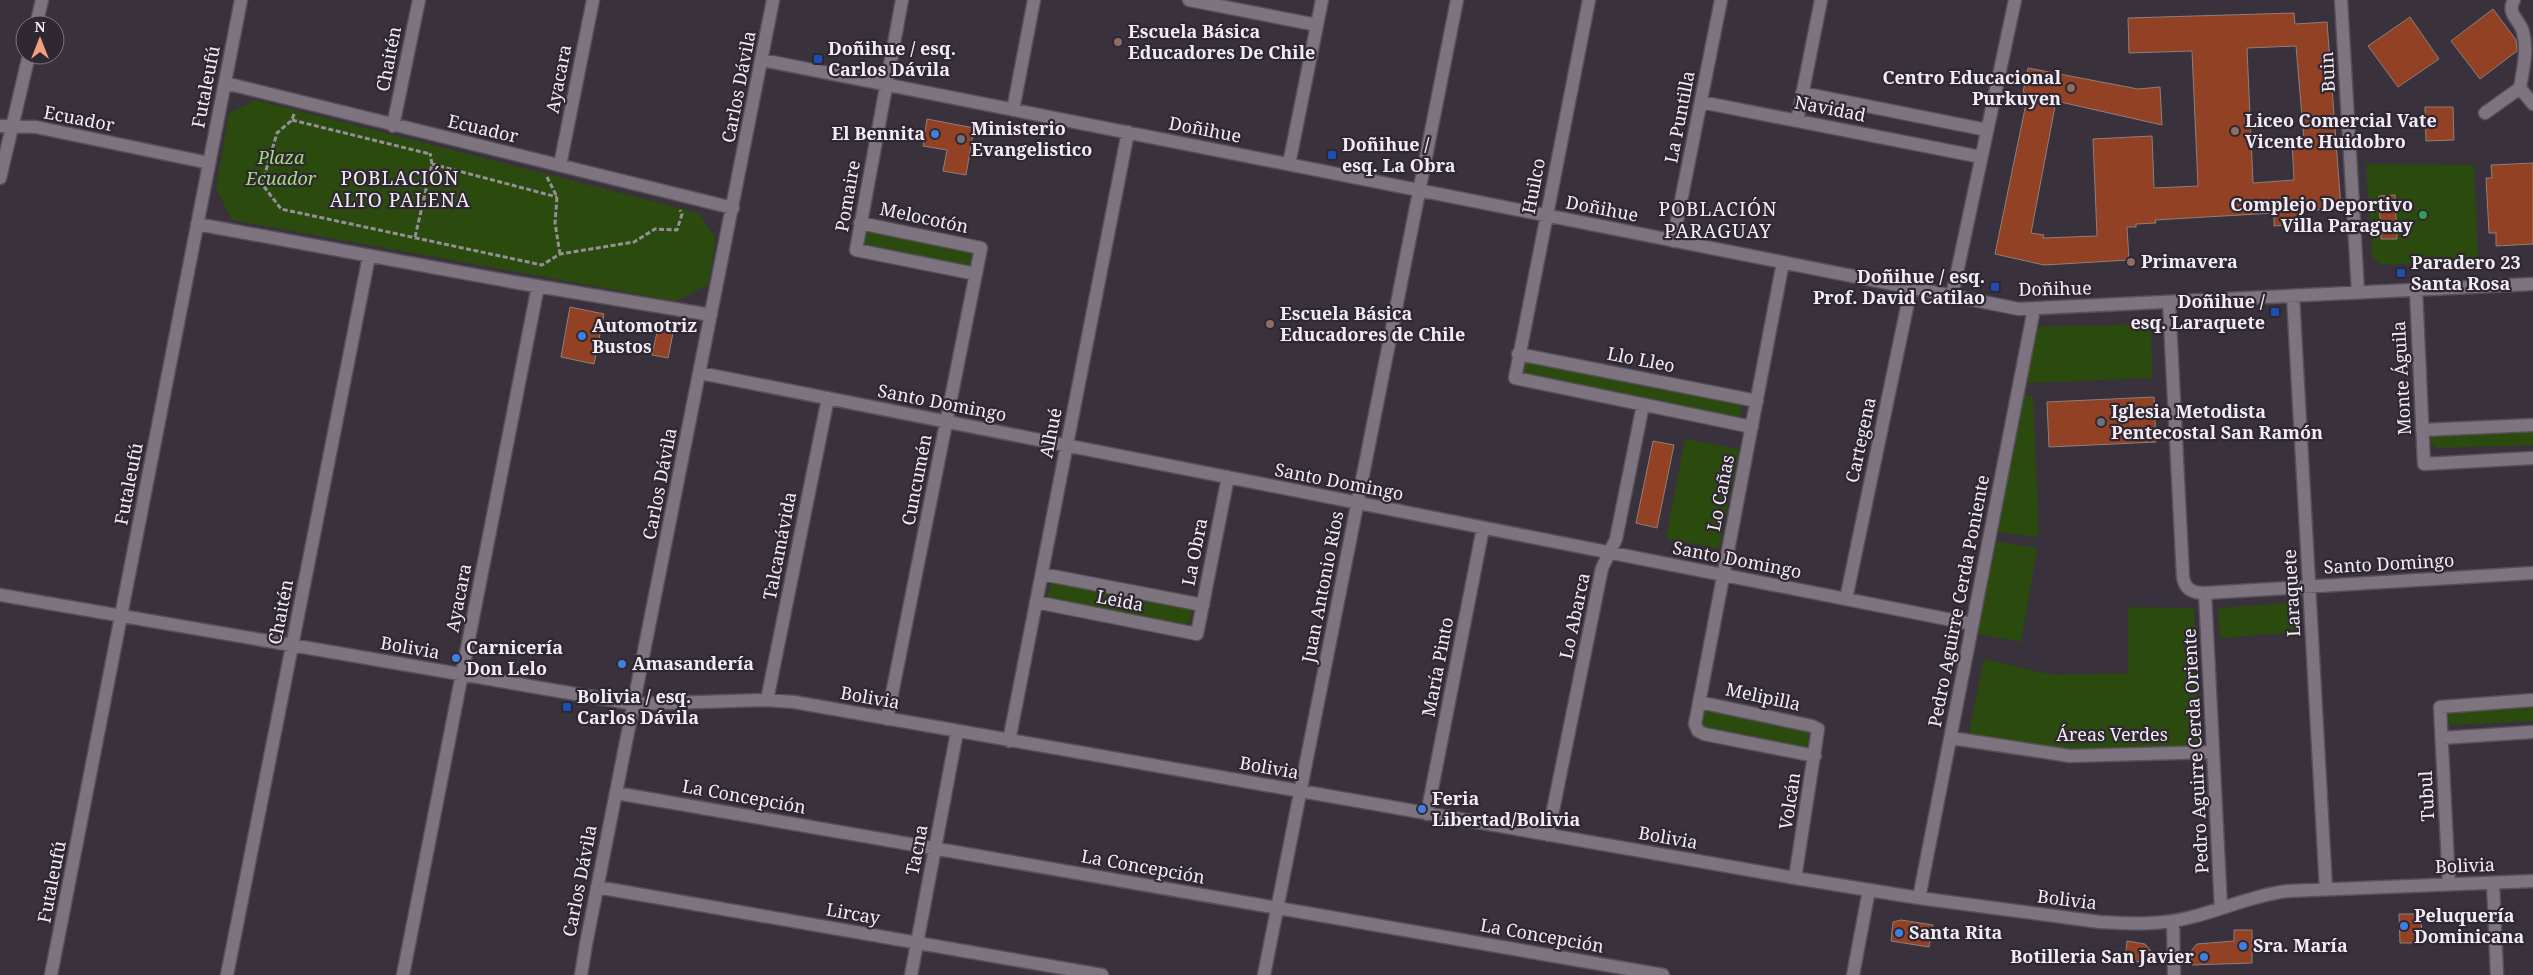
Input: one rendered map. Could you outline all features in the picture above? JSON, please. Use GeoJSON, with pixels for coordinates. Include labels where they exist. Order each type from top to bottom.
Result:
{"type":"FeatureCollection","features":[{"type":"Feature","properties":{"kind":"street"},"geometry":{"type":"LineString","coordinates":[[38,15],[42,0]]}},
{"type":"Feature","properties":{"kind":"street","name":"Futaleufú"},"geometry":{"type":"LineString","coordinates":[[51,975],[241,0]]}},
{"type":"Feature","properties":{"kind":"street","name":"Chaitén"},"geometry":{"type":"LineString","coordinates":[[393,126],[418,0]]}},
{"type":"Feature","properties":{"kind":"street","name":"Ayacara"},"geometry":{"type":"LineString","coordinates":[[560,165],[593,0]]}},
{"type":"Feature","properties":{"kind":"street","name":"Carlos Dávila"},"geometry":{"type":"LineString","coordinates":[[581,975],[774,0]]}},
{"type":"Feature","properties":{"kind":"street","name":"Pomaire"},"geometry":{"type":"LineString","coordinates":[[902,0],[856,250],[976,274]]}},
{"type":"Feature","properties":{"kind":"street"},"geometry":{"type":"LineString","coordinates":[[1013,110],[1034,0]]}},
{"type":"Feature","properties":{"kind":"street"},"geometry":{"type":"LineString","coordinates":[[1189,0],[1317,26]]}},
{"type":"Feature","properties":{"kind":"street"},"geometry":{"type":"LineString","coordinates":[[1289,164],[1322,0]]}},
{"type":"Feature","properties":{"kind":"street","name":"Juan Antonio Ríos"},"geometry":{"type":"LineString","coordinates":[[1264,975],[1457,0]]}},
{"type":"Feature","properties":{"kind":"street","name":"Huilco"},"geometry":{"type":"LineString","coordinates":[[1589,0],[1518,354],[1515,378],[1643,406]]}},
{"type":"Feature","properties":{"kind":"street","name":"La Puntilla"},"geometry":{"type":"LineString","coordinates":[[1673,241],[1721,0]]}},
{"type":"Feature","properties":{"kind":"street"},"geometry":{"type":"LineString","coordinates":[[1797,121],[1821,0]]}},
{"type":"Feature","properties":{"kind":"street"},"geometry":{"type":"LineString","coordinates":[[1952,296],[2015,0]]}},
{"type":"Feature","properties":{"kind":"street","name":"Buin"},"geometry":{"type":"LineString","coordinates":[[2341,0],[2358,292]]}},
{"type":"Feature","properties":{"kind":"street"},"geometry":{"type":"LineString","coordinates":[[2485,113],[2520,88],[2526,44],[2522,29],[2512,15],[2511,5],[2514,0]]}},
{"type":"Feature","properties":{"kind":"street","name":"Doñihue"},"geometry":{"type":"LineString","coordinates":[[762,60],[2019,309],[2034,310],[2533,284]]}},
{"type":"Feature","properties":{"kind":"street"},"geometry":{"type":"LineString","coordinates":[[0,178],[6,126],[26,65]]}},
{"type":"Feature","properties":{"kind":"street","name":"Ecuador"},"geometry":{"type":"LineString","coordinates":[[225,82],[393,126],[733,208]]}},
{"type":"Feature","properties":{"kind":"street"},"geometry":{"type":"LineString","coordinates":[[2520,88],[2533,104]]}},
{"type":"Feature","properties":{"kind":"street","name":"Navidad"},"geometry":{"type":"LineString","coordinates":[[1802,94],[1987,130]]}},
{"type":"Feature","properties":{"kind":"street","name":"Navidad"},"geometry":{"type":"LineString","coordinates":[[1701,102],[1981,157]]}},
{"type":"Feature","properties":{"kind":"street","name":"Ecuador"},"geometry":{"type":"LineString","coordinates":[[6,126],[36,127],[209,163]]}},
{"type":"Feature","properties":{"kind":"street","name":"Alhué"},"geometry":{"type":"LineString","coordinates":[[1009,741],[1128,132]]}},
{"type":"Feature","properties":{"kind":"street","name":"Melocotón"},"geometry":{"type":"LineString","coordinates":[[860,223],[981,248]]}},
{"type":"Feature","properties":{"kind":"street"},"geometry":{"type":"LineString","coordinates":[[198,224],[538,286],[712,315]]}},
{"type":"Feature","properties":{"kind":"street","name":"Cuncumén"},"geometry":{"type":"LineString","coordinates":[[887,719],[981,248]]}},
{"type":"Feature","properties":{"kind":"street","name":"Chaitén"},"geometry":{"type":"LineString","coordinates":[[227,975],[369,256]]}},
{"type":"Feature","properties":{"kind":"street","name":"Lo Cañas"},"geometry":{"type":"LineString","coordinates":[[1783,262],[1695,724],[1698,731],[1704,734],[1815,756]]}},
{"type":"Feature","properties":{"kind":"street","name":"Ayacara"},"geometry":{"type":"LineString","coordinates":[[403,975],[538,286]]}},
{"type":"Feature","properties":{"kind":"street","name":"Cartegena"},"geometry":{"type":"LineString","coordinates":[[1846,599],[1911,288]]}},
{"type":"Feature","properties":{"kind":"street","name":"Monte Águila"},"geometry":{"type":"LineString","coordinates":[[2416,290],[2424,464],[2533,458]]}},
{"type":"Feature","properties":{"kind":"street","name":"Laraquete"},"geometry":{"type":"LineString","coordinates":[[2293,296],[2326,889]]}},
{"type":"Feature","properties":{"kind":"street","name":"Santo Domingo"},"geometry":{"type":"LineString","coordinates":[[2169,302],[2184,577],[2187,588],[2192,592],[2533,574]]}},
{"type":"Feature","properties":{"kind":"street","name":"Pedro Aguirre Cerda Poniente"},"geometry":{"type":"LineString","coordinates":[[1918,898],[2034,310]]}},
{"type":"Feature","properties":{"kind":"street","name":"Llo Lleo"},"geometry":{"type":"LineString","coordinates":[[1518,354],[1757,401]]}},
{"type":"Feature","properties":{"kind":"street","name":"Santo Domingo"},"geometry":{"type":"LineString","coordinates":[[700,373],[1972,624]]}},
{"type":"Feature","properties":{"kind":"street","name":"Talcamávida"},"geometry":{"type":"LineString","coordinates":[[766,700],[828,398]]}},
{"type":"Feature","properties":{"kind":"street"},"geometry":{"type":"LineString","coordinates":[[1643,406],[1752,427]]}},
{"type":"Feature","properties":{"kind":"street","name":"Lo Abarca"},"geometry":{"type":"LineString","coordinates":[[1548,835],[1602,568],[1616,539],[1643,406]]}},
{"type":"Feature","properties":{"kind":"street"},"geometry":{"type":"LineString","coordinates":[[2422,430],[2533,425]]}},
{"type":"Feature","properties":{"kind":"street","name":"La Obra"},"geometry":{"type":"LineString","coordinates":[[1197,634],[1228,477]]}},
{"type":"Feature","properties":{"kind":"street","name":"María Pinto"},"geometry":{"type":"LineString","coordinates":[[1427,814],[1483,528]]}},
{"type":"Feature","properties":{"kind":"street","name":"Leida"},"geometry":{"type":"LineString","coordinates":[[1042,574],[1203,605]]}},
{"type":"Feature","properties":{"kind":"street","name":"Pedro Aguirre Cerda Oriente"},"geometry":{"type":"LineString","coordinates":[[2205,592],[2221,908]]}},
{"type":"Feature","properties":{"kind":"street","name":"Bolivia"},"geometry":{"type":"LineString","coordinates":[[0,595],[634,704],[766,700],[794,702],[1795,878],[1918,898],[2100,922],[2124,924],[2172,921],[2270,893],[2533,881]]}},
{"type":"Feature","properties":{"kind":"street","name":"Leida"},"geometry":{"type":"LineString","coordinates":[[1036,602],[1197,634]]}},
{"type":"Feature","properties":{"kind":"street","name":"Tubul"},"geometry":{"type":"LineString","coordinates":[[2449,884],[2440,707],[2533,700]]}},
{"type":"Feature","properties":{"kind":"street","name":"Melipilla"},"geometry":{"type":"LineString","coordinates":[[1700,702],[1812,726],[1818,729]]}},
{"type":"Feature","properties":{"kind":"street","name":"Volcán"},"geometry":{"type":"LineString","coordinates":[[1795,878],[1818,729]]}},
{"type":"Feature","properties":{"kind":"street","name":"Tacna"},"geometry":{"type":"LineString","coordinates":[[911,975],[957,732]]}},
{"type":"Feature","properties":{"kind":"street"},"geometry":{"type":"LineString","coordinates":[[2442,738],[2533,732]]}},
{"type":"Feature","properties":{"kind":"street","name":"Áreas Verdes"},"geometry":{"type":"LineString","coordinates":[[1951,738],[2070,756],[2214,752]]}},
{"type":"Feature","properties":{"kind":"street","name":"La Concepción"},"geometry":{"type":"LineString","coordinates":[[616,793],[1663,975]]}},
{"type":"Feature","properties":{"kind":"street"},"geometry":{"type":"LineString","coordinates":[[2493,883],[2497,975]]}},
{"type":"Feature","properties":{"kind":"street","name":"Lircay"},"geometry":{"type":"LineString","coordinates":[[597,887],[1102,975]]}},
{"type":"Feature","properties":{"kind":"street"},"geometry":{"type":"LineString","coordinates":[[1853,975],[1869,890]]}},
{"type":"Feature","properties":{"kind":"street"},"geometry":{"type":"LineString","coordinates":[[2172,921],[2174,975]]}},
{"type":"Feature","properties":{"kind":"path"},"geometry":{"type":"LineString","coordinates":[[297,101],[292,120],[277,133],[262,184],[281,209],[542,265],[560,254],[634,242],[655,229],[677,230],[682,214],[672,193]]}},
{"type":"Feature","properties":{"kind":"path"},"geometry":{"type":"LineString","coordinates":[[292,120],[430,154]]}},
{"type":"Feature","properties":{"kind":"path"},"geometry":{"type":"LineString","coordinates":[[415,238],[432,164],[426,133]]}},
{"type":"Feature","properties":{"kind":"path"},"geometry":{"type":"LineString","coordinates":[[540,160],[557,197],[554,224],[560,254]]}},
{"type":"Feature","properties":{"kind":"path"},"geometry":{"type":"LineString","coordinates":[[432,164],[557,197]]}},
{"type":"Feature","properties":{"kind":"green space","name":"Plaza Ecuador"},"geometry":{"type":"Polygon","coordinates":[[[256,100],[699,213],[716,240],[708,285],[676,301],[232,220],[216,188],[229,113],[256,100]]]}},
{"type":"Feature","properties":{"kind":"green space","name":"Complejo Deportivo Villa Paraguay"},"geometry":{"type":"Polygon","coordinates":[[[2366,164],[2474,165],[2478,260],[2381,265],[2372,256],[2366,164]]]}},
{"type":"Feature","properties":{"kind":"green space"},"geometry":{"type":"Polygon","coordinates":[[[864,229],[974,251],[971,269],[861,247],[864,229]]]}},
{"type":"Feature","properties":{"kind":"green space"},"geometry":{"type":"Polygon","coordinates":[[[2151,324],[2152,378],[2025,383],[2033,327],[2151,324]]]}},
{"type":"Feature","properties":{"kind":"green space"},"geometry":{"type":"Polygon","coordinates":[[[1523,358],[1743,401],[1739,420],[1520,376],[1523,358]]]}},
{"type":"Feature","properties":{"kind":"green space"},"geometry":{"type":"Polygon","coordinates":[[[2022,395],[2033,396],[2039,537],[1998,532],[2022,395]]]}},
{"type":"Feature","properties":{"kind":"green space"},"geometry":{"type":"Polygon","coordinates":[[[2533,427],[2533,445],[2436,448],[2429,441],[2433,434],[2533,427]]]}},
{"type":"Feature","properties":{"kind":"green space"},"geometry":{"type":"Polygon","coordinates":[[[1685,439],[1739,449],[1719,549],[1666,538],[1685,439]]]}},
{"type":"Feature","properties":{"kind":"green space"},"geometry":{"type":"Polygon","coordinates":[[[1993,541],[2037,548],[2021,642],[1977,634],[1993,541]]]}},
{"type":"Feature","properties":{"kind":"green space"},"geometry":{"type":"Polygon","coordinates":[[[1051,581],[1192,608],[1189,625],[1047,601],[1051,581]]]}},
{"type":"Feature","properties":{"kind":"green space"},"geometry":{"type":"Polygon","coordinates":[[[2299,602],[2301,632],[2220,638],[2218,608],[2299,602]]]}},
{"type":"Feature","properties":{"kind":"green space"},"geometry":{"type":"Polygon","coordinates":[[[2128,607],[2194,608],[2199,754],[2071,758],[1968,738],[1984,659],[2053,675],[2128,673],[2128,607]]]}},
{"type":"Feature","properties":{"kind":"green space"},"geometry":{"type":"Polygon","coordinates":[[[2533,703],[2533,721],[2451,725],[2446,719],[2446,713],[2533,703]]]}},
{"type":"Feature","properties":{"kind":"green space"},"geometry":{"type":"Polygon","coordinates":[[[1708,710],[1809,729],[1814,733],[1813,744],[1807,747],[1705,727],[1701,724],[1703,713],[1708,710]]]}},
{"type":"Feature","properties":{"kind":"building"},"geometry":{"type":"Polygon","coordinates":[[[2493,9],[2516,40],[2517,51],[2480,79],[2451,41],[2493,9]]]}},
{"type":"Feature","properties":{"kind":"building"},"geometry":{"type":"Polygon","coordinates":[[[2294,13],[2295,24],[2327,22],[2341,208],[2302,211],[2303,224],[2274,226],[2274,213],[2155,220],[2156,223],[2136,224],[2136,227],[2127,227],[2129,260],[2044,265],[1995,254],[2028,94],[2023,92],[2028,68],[2138,89],[2160,87],[2162,125],[2056,101],[2031,233],[2044,235],[2043,238],[2097,236],[2093,139],[2152,136],[2154,188],[2198,186],[2192,51],[2129,53],[2128,18],[2294,13]],[[2296,46],[2247,48],[2253,183],[2294,180],[2292,141],[2304,140],[2296,46]]]}},
{"type":"Feature","properties":{"kind":"building"},"geometry":{"type":"Polygon","coordinates":[[[2410,17],[2439,59],[2398,87],[2368,46],[2410,17]]]}},
{"type":"Feature","properties":{"kind":"building"},"geometry":{"type":"Polygon","coordinates":[[[2425,107],[2453,107],[2454,140],[2426,141],[2425,107]]]}},
{"type":"Feature","properties":{"kind":"building","name":"Ministerio Evangelistico"},"geometry":{"type":"Polygon","coordinates":[[[927,119],[974,128],[966,175],[943,171],[947,150],[923,146],[927,119]]]}},
{"type":"Feature","properties":{"kind":"building"},"geometry":{"type":"Polygon","coordinates":[[[2533,163],[2533,244],[2496,246],[2496,233],[2489,233],[2486,178],[2492,178],[2491,165],[2533,163]]]}},
{"type":"Feature","properties":{"kind":"building"},"geometry":{"type":"Polygon","coordinates":[[[2395,195],[2397,239],[2381,239],[2379,196],[2395,195]]]}},
{"type":"Feature","properties":{"kind":"building","name":"Automotriz Bustos"},"geometry":{"type":"Polygon","coordinates":[[[570,307],[604,314],[594,364],[561,357],[570,307]]]}},
{"type":"Feature","properties":{"kind":"building"},"geometry":{"type":"Polygon","coordinates":[[[659,323],[669,325],[673,333],[668,358],[652,355],[659,323]]]}},
{"type":"Feature","properties":{"kind":"building","name":"Iglesia Metodista Pentecostal San Ramón"},"geometry":{"type":"Polygon","coordinates":[[[2154,397],[2156,442],[2049,447],[2047,402],[2154,397]]]}},
{"type":"Feature","properties":{"kind":"building"},"geometry":{"type":"Polygon","coordinates":[[[1653,441],[1674,445],[1657,528],[1636,523],[1653,441]]]}},
{"type":"Feature","properties":{"kind":"building"},"geometry":{"type":"Polygon","coordinates":[[[2399,914],[2421,914],[2422,943],[2400,943],[2399,914]]]}},
{"type":"Feature","properties":{"kind":"building"},"geometry":{"type":"Polygon","coordinates":[[[1901,920],[1933,925],[1929,947],[1891,941],[1893,922],[1901,920]]]}},
{"type":"Feature","properties":{"kind":"building"},"geometry":{"type":"Polygon","coordinates":[[[2234,930],[2252,930],[2252,963],[2192,965],[2191,951],[2197,944],[2234,941],[2234,930]]]}},
{"type":"Feature","properties":{"kind":"building"},"geometry":{"type":"Polygon","coordinates":[[[2127,941],[2145,944],[2151,951],[2149,963],[2125,960],[2127,941]]]}},
{"type":"Feature","properties":{"kind":"place","name":"Escuela Básica Educadores De Chile"},"geometry":{"type":"Point","coordinates":[1118,42]}},
{"type":"Feature","properties":{"kind":"place","name":"Doñihue / esq. Carlos Dávila"},"geometry":{"type":"Point","coordinates":[818,59]}},
{"type":"Feature","properties":{"kind":"place","name":"Centro Educacional Purkuyen"},"geometry":{"type":"Point","coordinates":[2071,88]}},
{"type":"Feature","properties":{"kind":"place","name":"Liceo Comercial Vate Vicente Huidobro"},"geometry":{"type":"Point","coordinates":[2235,131]}},
{"type":"Feature","properties":{"kind":"place","name":"El Bennita"},"geometry":{"type":"Point","coordinates":[935,134]}},
{"type":"Feature","properties":{"kind":"place","name":"Ministerio Evangelistico"},"geometry":{"type":"Point","coordinates":[961,139]}},
{"type":"Feature","properties":{"kind":"place","name":"Doñihue / esq. La Obra"},"geometry":{"type":"Point","coordinates":[1332,155]}},
{"type":"Feature","properties":{"kind":"place","name":"Complejo Deportivo Villa Paraguay"},"geometry":{"type":"Point","coordinates":[2423,215]}},
{"type":"Feature","properties":{"kind":"place","name":"Primavera"},"geometry":{"type":"Point","coordinates":[2131,262]}},
{"type":"Feature","properties":{"kind":"place","name":"Paradero 23 Santa Rosa"},"geometry":{"type":"Point","coordinates":[2401,273]}},
{"type":"Feature","properties":{"kind":"place","name":"Doñihue / esq. Prof. David Catilao"},"geometry":{"type":"Point","coordinates":[1995,287]}},
{"type":"Feature","properties":{"kind":"place","name":"Doñihue / esq. Laraquete"},"geometry":{"type":"Point","coordinates":[2275,312]}},
{"type":"Feature","properties":{"kind":"place","name":"Escuela Básica Educadores de Chile"},"geometry":{"type":"Point","coordinates":[1270,324]}},
{"type":"Feature","properties":{"kind":"place","name":"Automotriz Bustos"},"geometry":{"type":"Point","coordinates":[582,336]}},
{"type":"Feature","properties":{"kind":"place","name":"Iglesia Metodista Pentecostal San Ramón"},"geometry":{"type":"Point","coordinates":[2101,422]}},
{"type":"Feature","properties":{"kind":"place","name":"Carnicería Don Lelo"},"geometry":{"type":"Point","coordinates":[456,658]}},
{"type":"Feature","properties":{"kind":"place","name":"Amasandería"},"geometry":{"type":"Point","coordinates":[622,664]}},
{"type":"Feature","properties":{"kind":"place","name":"Bolivia / esq. Carlos Dávila"},"geometry":{"type":"Point","coordinates":[567,707]}},
{"type":"Feature","properties":{"kind":"place","name":"Feria Libertad/Bolivia"},"geometry":{"type":"Point","coordinates":[1422,809]}},
{"type":"Feature","properties":{"kind":"place","name":"Peluquería Dominicana"},"geometry":{"type":"Point","coordinates":[2404,926]}},
{"type":"Feature","properties":{"kind":"place","name":"Santa Rita"},"geometry":{"type":"Point","coordinates":[1899,933]}},
{"type":"Feature","properties":{"kind":"place","name":"Sra. María"},"geometry":{"type":"Point","coordinates":[2243,946]}},
{"type":"Feature","properties":{"kind":"place","name":"Botilleria San Javier"},"geometry":{"type":"Point","coordinates":[2204,957]}},
{"type":"Feature","properties":{"kind":"district","name":"POBLACIÓN ALTO PALENA"},"geometry":{"type":"Point","coordinates":[400,189]}},
{"type":"Feature","properties":{"kind":"district","name":"POBLACIÓN PARAGUAY"},"geometry":{"type":"Point","coordinates":[1718,220]}}]}
